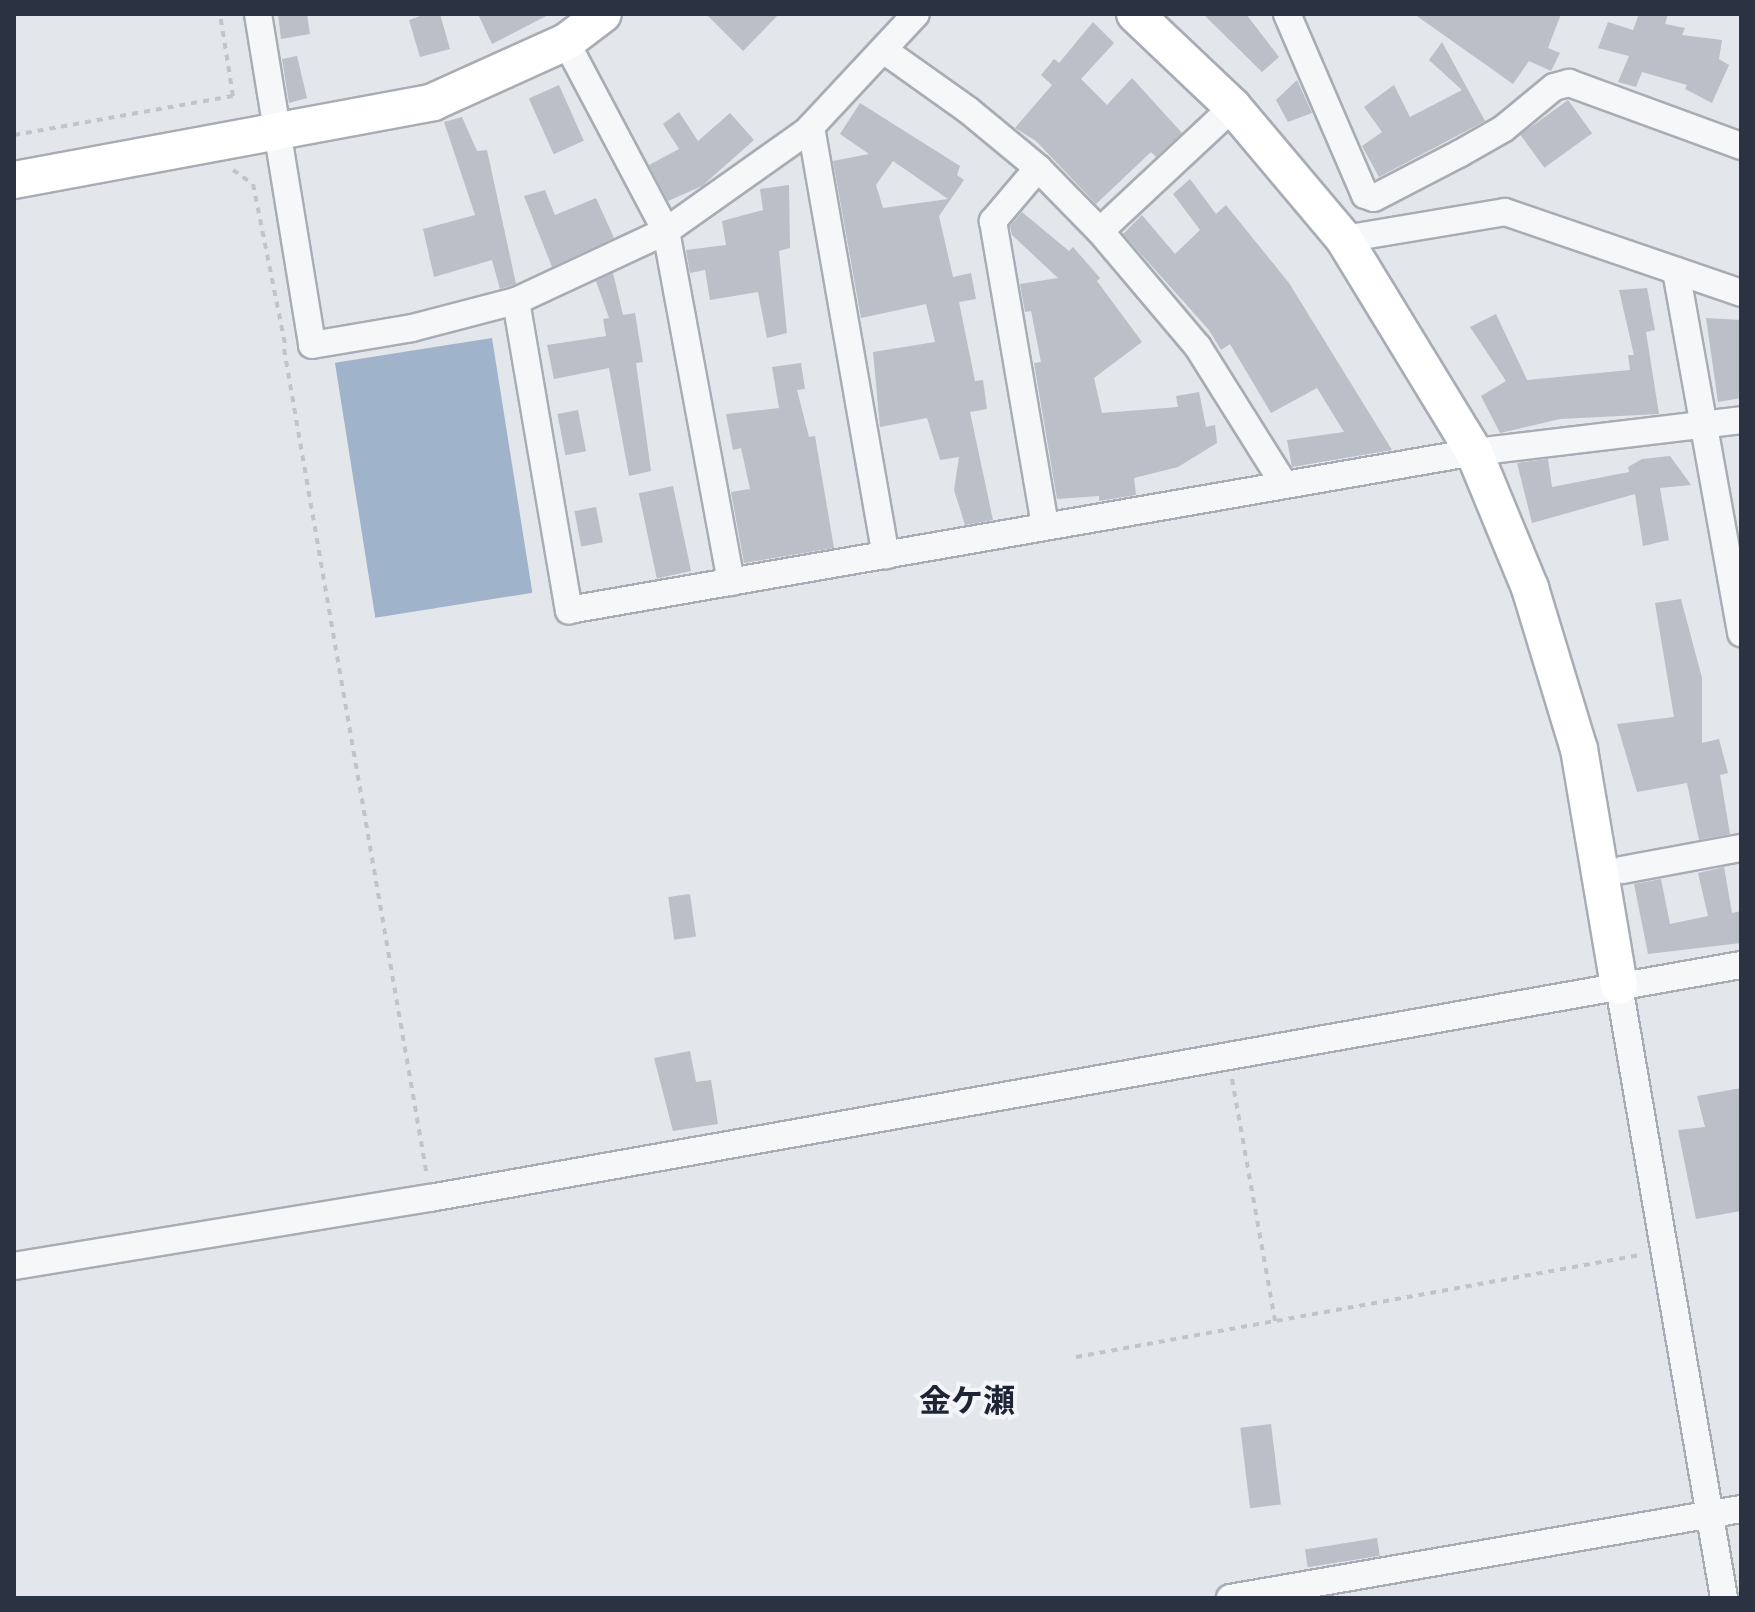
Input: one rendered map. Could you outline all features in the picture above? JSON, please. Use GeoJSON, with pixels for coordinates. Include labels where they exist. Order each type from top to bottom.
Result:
{"type":"FeatureCollection","features":[{"type":"Feature","properties":{"kind":"street"},"geometry":{"type":"LineString","coordinates":[[258,14],[312,345],[412,328],[516,301],[666,231],[811,127],[885,51],[916,14]]}},
{"type":"Feature","properties":{"kind":"street"},"geometry":{"type":"LineString","coordinates":[[14,180],[278,134],[433,102],[566,42],[603,14]]}},
{"type":"Feature","properties":{"kind":"street"},"geometry":{"type":"LineString","coordinates":[[1135,14],[1233,107],[1344,239],[1474,452],[1530,588],[1579,749],[1724,1598]]}},
{"type":"Feature","properties":{"kind":"street"},"geometry":{"type":"LineString","coordinates":[[1287,14],[1365,195],[1374,198],[1503,129],[1554,87],[1569,83],[1741,146]]}},
{"type":"Feature","properties":{"kind":"street"},"geometry":{"type":"LineString","coordinates":[[566,42],[666,231],[731,582]]}},
{"type":"Feature","properties":{"kind":"street"},"geometry":{"type":"LineString","coordinates":[[885,51],[1038,168],[1100,231],[1198,347],[1284,484]]}},
{"type":"Feature","properties":{"kind":"street"},"geometry":{"type":"LineString","coordinates":[[1100,231],[1233,107]]}},
{"type":"Feature","properties":{"kind":"street"},"geometry":{"type":"LineString","coordinates":[[811,127],[886,555]]}},
{"type":"Feature","properties":{"kind":"street"},"geometry":{"type":"LineString","coordinates":[[1038,168],[993,221],[1045,525]]}},
{"type":"Feature","properties":{"kind":"street"},"geometry":{"type":"LineString","coordinates":[[1374,198],[1382,233]]}},
{"type":"Feature","properties":{"kind":"street"},"geometry":{"type":"LineString","coordinates":[[1344,239],[1505,212],[1741,293]]}},
{"type":"Feature","properties":{"kind":"street"},"geometry":{"type":"LineString","coordinates":[[1676,271],[1707,425],[1741,633]]}},
{"type":"Feature","properties":{"kind":"street"},"geometry":{"type":"LineString","coordinates":[[516,301],[569,610],[1474,452],[1741,420]]}},
{"type":"Feature","properties":{"kind":"street"},"geometry":{"type":"LineString","coordinates":[[1622,870],[1741,848]]}},
{"type":"Feature","properties":{"kind":"street"},"geometry":{"type":"LineString","coordinates":[[14,1266],[430,1198],[1741,965]]}},
{"type":"Feature","properties":{"kind":"street"},"geometry":{"type":"LineString","coordinates":[[1230,1598],[1741,1509]]}},
{"type":"Feature","properties":{"kind":"path"},"geometry":{"type":"LineString","coordinates":[[14,135],[233,96],[220,14]]}},
{"type":"Feature","properties":{"kind":"path"},"geometry":{"type":"LineString","coordinates":[[216,173],[242,171],[253,184],[430,1198]]}},
{"type":"Feature","properties":{"kind":"path"},"geometry":{"type":"LineString","coordinates":[[284,349],[312,345]]}},
{"type":"Feature","properties":{"kind":"path"},"geometry":{"type":"LineString","coordinates":[[1228,1056],[1275,1321]]}},
{"type":"Feature","properties":{"kind":"path"},"geometry":{"type":"LineString","coordinates":[[1076,1357],[1664,1250]]}},
{"type":"Feature","properties":{"kind":"water"},"geometry":{"type":"Polygon","coordinates":[[[492,338],[532,593],[375,618],[335,363],[492,338]]]}},
{"type":"Feature","properties":{"kind":"building"},"geometry":{"type":"Polygon","coordinates":[[[278,14],[307,14],[310,34],[281,39],[278,14]]]}},
{"type":"Feature","properties":{"kind":"building"},"geometry":{"type":"Polygon","coordinates":[[[426,14],[440,14],[450,49],[420,57],[409,20],[426,14]]]}},
{"type":"Feature","properties":{"kind":"building"},"geometry":{"type":"Polygon","coordinates":[[[478,14],[550,14],[492,44],[478,14]]]}},
{"type":"Feature","properties":{"kind":"building"},"geometry":{"type":"Polygon","coordinates":[[[706,14],[779,14],[743,51],[706,14]]]}},
{"type":"Feature","properties":{"kind":"building"},"geometry":{"type":"Polygon","coordinates":[[[1203,14],[1246,14],[1279,57],[1262,72],[1203,14]]]}},
{"type":"Feature","properties":{"kind":"building"},"geometry":{"type":"Polygon","coordinates":[[[1414,14],[1561,14],[1548,48],[1560,53],[1551,71],[1529,61],[1513,84],[1414,14]]]}},
{"type":"Feature","properties":{"kind":"building"},"geometry":{"type":"Polygon","coordinates":[[[1639,14],[1668,14],[1665,24],[1685,28],[1682,35],[1722,40],[1719,59],[1729,65],[1712,103],[1685,89],[1687,85],[1642,72],[1636,87],[1618,82],[1629,56],[1598,48],[1608,22],[1633,30],[1639,14]]]}},
{"type":"Feature","properties":{"kind":"building"},"geometry":{"type":"Polygon","coordinates":[[[1093,22],[1114,43],[1081,79],[1107,105],[1132,78],[1182,133],[1156,157],[1151,152],[1096,204],[1036,141],[1015,128],[1052,85],[1041,75],[1054,59],[1059,63],[1093,22]]]}},
{"type":"Feature","properties":{"kind":"building"},"geometry":{"type":"Polygon","coordinates":[[[1442,42],[1485,121],[1379,177],[1362,146],[1382,132],[1364,107],[1394,85],[1410,117],[1462,90],[1429,60],[1442,42]]]}},
{"type":"Feature","properties":{"kind":"building"},"geometry":{"type":"Polygon","coordinates":[[[297,56],[307,98],[289,103],[282,59],[297,56]]]}},
{"type":"Feature","properties":{"kind":"building"},"geometry":{"type":"Polygon","coordinates":[[[1297,80],[1312,113],[1288,122],[1276,100],[1297,80]]]}},
{"type":"Feature","properties":{"kind":"building"},"geometry":{"type":"Polygon","coordinates":[[[559,85],[584,141],[554,154],[529,98],[559,85]]]}},
{"type":"Feature","properties":{"kind":"building"},"geometry":{"type":"Polygon","coordinates":[[[1568,100],[1592,133],[1544,168],[1520,135],[1568,100]]]}},
{"type":"Feature","properties":{"kind":"building"},"geometry":{"type":"Polygon","coordinates":[[[860,103],[960,166],[957,175],[964,180],[939,216],[953,277],[971,273],[976,299],[959,302],[975,381],[983,380],[987,409],[970,412],[993,520],[965,525],[954,490],[959,457],[940,460],[927,418],[880,427],[873,352],[935,342],[926,304],[861,318],[833,161],[869,154],[840,134],[860,103]],[[893,161],[876,185],[883,208],[948,199],[893,161]]]}},
{"type":"Feature","properties":{"kind":"building"},"geometry":{"type":"Polygon","coordinates":[[[679,112],[698,141],[730,113],[754,140],[702,186],[668,201],[649,165],[679,149],[663,124],[679,112]]]}},
{"type":"Feature","properties":{"kind":"building"},"geometry":{"type":"Polygon","coordinates":[[[462,117],[477,151],[487,150],[516,284],[500,289],[492,260],[434,277],[423,229],[475,215],[444,122],[462,117]]]}},
{"type":"Feature","properties":{"kind":"building"},"geometry":{"type":"Polygon","coordinates":[[[1190,179],[1216,214],[1226,205],[1289,283],[1392,450],[1292,467],[1287,440],[1344,432],[1317,388],[1271,413],[1230,344],[1221,350],[1209,330],[1123,234],[1142,215],[1175,254],[1200,230],[1173,194],[1190,179]]]}},
{"type":"Feature","properties":{"kind":"building"},"geometry":{"type":"Polygon","coordinates":[[[789,185],[790,248],[779,251],[787,333],[767,338],[758,292],[710,300],[705,270],[690,273],[686,250],[726,245],[722,221],[763,210],[760,189],[789,185]]]}},
{"type":"Feature","properties":{"kind":"building"},"geometry":{"type":"Polygon","coordinates":[[[545,190],[555,215],[596,198],[614,238],[552,267],[524,196],[545,190]]]}},
{"type":"Feature","properties":{"kind":"building"},"geometry":{"type":"Polygon","coordinates":[[[1022,212],[1069,251],[1073,247],[1100,278],[1097,281],[1142,342],[1094,378],[1102,413],[1178,407],[1176,396],[1199,392],[1206,427],[1215,425],[1217,443],[1178,467],[1134,478],[1136,495],[1099,501],[1099,496],[1057,499],[1034,363],[1041,362],[1031,311],[1025,312],[1020,284],[1058,278],[1012,235],[1010,226],[1022,212]]]}},
{"type":"Feature","properties":{"kind":"building"},"geometry":{"type":"Polygon","coordinates":[[[613,273],[623,315],[635,313],[643,362],[636,363],[651,471],[629,476],[609,368],[554,379],[547,345],[606,336],[603,319],[609,318],[596,281],[613,273]]]}},
{"type":"Feature","properties":{"kind":"building"},"geometry":{"type":"Polygon","coordinates":[[[1647,288],[1655,330],[1646,332],[1659,414],[1560,419],[1500,433],[1481,396],[1506,381],[1470,327],[1496,314],[1527,380],[1630,370],[1628,355],[1634,355],[1619,290],[1647,288]]]}},
{"type":"Feature","properties":{"kind":"building"},"geometry":{"type":"Polygon","coordinates":[[[1706,318],[1741,320],[1741,398],[1718,402],[1706,318]]]}},
{"type":"Feature","properties":{"kind":"building"},"geometry":{"type":"Polygon","coordinates":[[[801,363],[805,389],[797,390],[809,437],[815,436],[834,548],[744,563],[731,492],[750,489],[741,448],[733,450],[726,414],[779,408],[772,367],[801,363]]]}},
{"type":"Feature","properties":{"kind":"building"},"geometry":{"type":"Polygon","coordinates":[[[578,410],[586,451],[565,455],[557,414],[578,410]]]}},
{"type":"Feature","properties":{"kind":"building"},"geometry":{"type":"Polygon","coordinates":[[[1670,456],[1691,485],[1660,488],[1669,540],[1643,546],[1635,494],[1532,523],[1517,463],[1548,459],[1552,487],[1629,472],[1628,467],[1642,459],[1670,456]]]}},
{"type":"Feature","properties":{"kind":"building"},"geometry":{"type":"Polygon","coordinates":[[[673,486],[691,571],[657,578],[639,493],[673,486]]]}},
{"type":"Feature","properties":{"kind":"building"},"geometry":{"type":"Polygon","coordinates":[[[596,507],[603,542],[581,547],[574,511],[596,507]]]}},
{"type":"Feature","properties":{"kind":"building"},"geometry":{"type":"Polygon","coordinates":[[[1681,599],[1702,678],[1702,743],[1719,739],[1728,773],[1720,775],[1730,834],[1699,840],[1687,783],[1637,792],[1617,724],[1674,717],[1655,603],[1681,599]]]}},
{"type":"Feature","properties":{"kind":"building"},"geometry":{"type":"Polygon","coordinates":[[[1724,867],[1732,913],[1741,911],[1741,943],[1648,954],[1634,884],[1661,879],[1670,924],[1708,916],[1698,873],[1724,867]]]}},
{"type":"Feature","properties":{"kind":"building"},"geometry":{"type":"Polygon","coordinates":[[[690,894],[696,937],[674,940],[668,897],[690,894]]]}},
{"type":"Feature","properties":{"kind":"building"},"geometry":{"type":"Polygon","coordinates":[[[690,1051],[696,1082],[711,1080],[718,1124],[673,1131],[654,1058],[690,1051]]]}},
{"type":"Feature","properties":{"kind":"building"},"geometry":{"type":"Polygon","coordinates":[[[1741,1088],[1741,1211],[1696,1219],[1678,1130],[1705,1127],[1697,1096],[1741,1088]]]}},
{"type":"Feature","properties":{"kind":"building"},"geometry":{"type":"Polygon","coordinates":[[[1271,1424],[1281,1504],[1250,1508],[1240,1428],[1271,1424]]]}},
{"type":"Feature","properties":{"kind":"building"},"geometry":{"type":"Polygon","coordinates":[[[1377,1538],[1380,1556],[1308,1567],[1305,1549],[1377,1538]]]}},
{"type":"Feature","properties":{"kind":"district","name":"金ケ瀬"},"geometry":{"type":"Point","coordinates":[967,1401]}}]}
